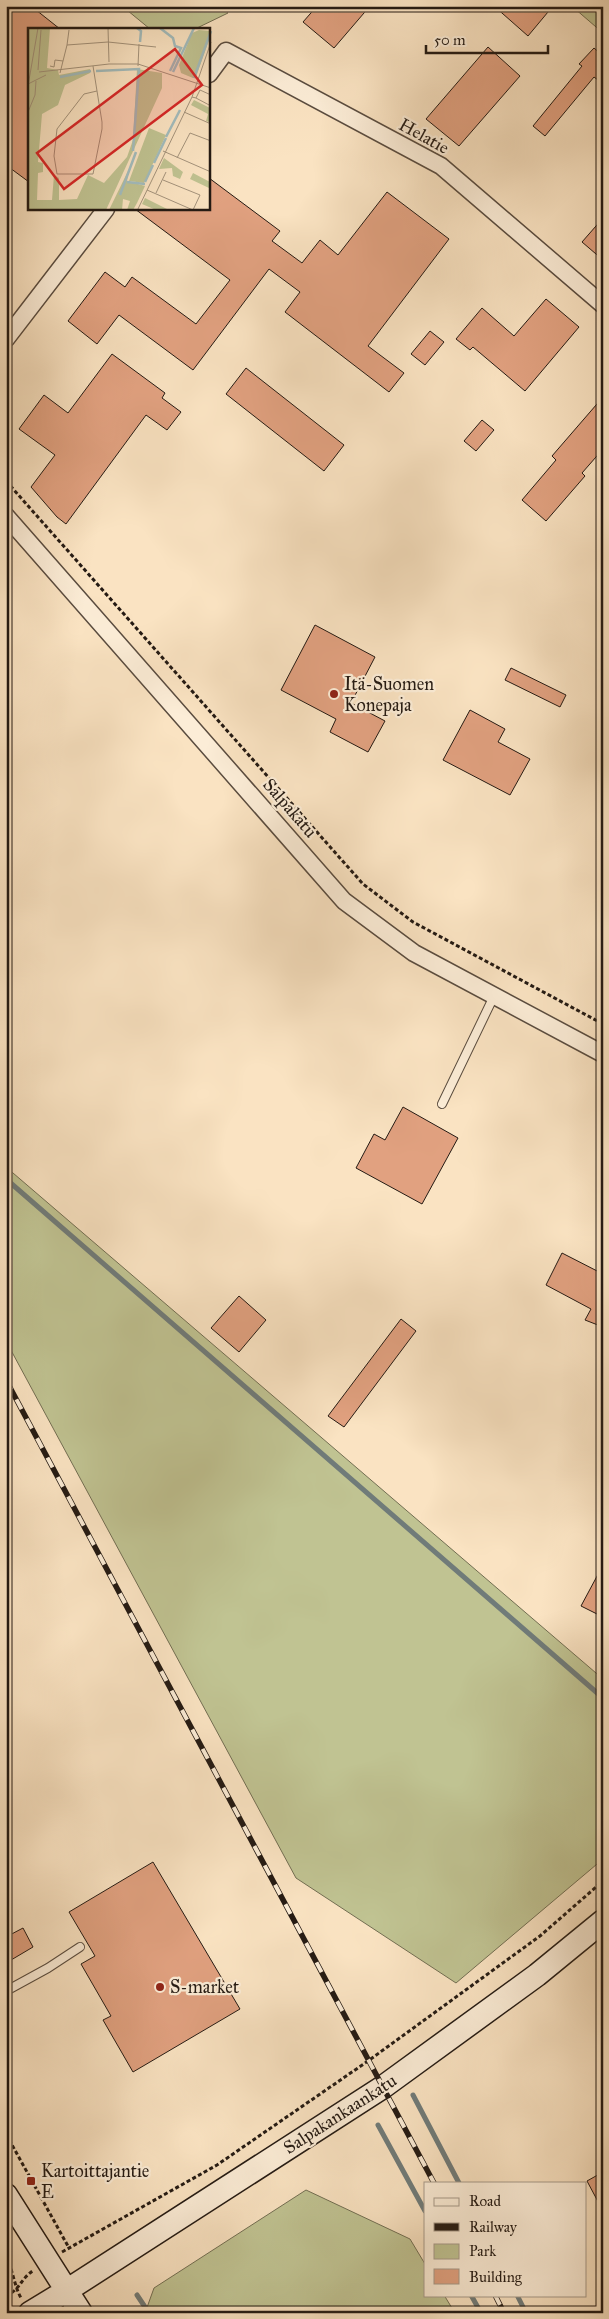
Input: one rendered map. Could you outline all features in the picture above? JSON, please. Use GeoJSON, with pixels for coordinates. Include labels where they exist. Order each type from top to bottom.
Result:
{"type":"FeatureCollection","features":[{"type":"Feature","properties":{"kind":"main road","name":"Salpakankaankatu"},"geometry":{"type":"LineString","coordinates":[[30,2313],[66,2292],[383,2087],[537,1975],[603,1921]]}},
{"type":"Feature","properties":{"kind":"main road"},"geometry":{"type":"LineString","coordinates":[[6,2195],[81,2313]]}},
{"type":"Feature","properties":{"kind":"street","name":"Helatie"},"geometry":{"type":"LineString","coordinates":[[210,73],[226,51],[441,166],[603,305]]}},
{"type":"Feature","properties":{"kind":"street"},"geometry":{"type":"LineString","coordinates":[[6,339],[105,210]]}},
{"type":"Feature","properties":{"kind":"street","name":"Salpakatu"},"geometry":{"type":"LineString","coordinates":[[6,516],[344,901],[414,953],[603,1054]]}},
{"type":"Feature","properties":{"kind":"lane"},"geometry":{"type":"LineString","coordinates":[[442,1104],[494,996]]}},
{"type":"Feature","properties":{"kind":"lane"},"geometry":{"type":"LineString","coordinates":[[6,1991],[48,1968],[80,1947]]}},
{"type":"Feature","properties":{"kind":"path"},"geometry":{"type":"LineString","coordinates":[[6,481],[363,884],[413,922],[603,1024]]}},
{"type":"Feature","properties":{"kind":"path"},"geometry":{"type":"LineString","coordinates":[[6,2296],[17,2291],[25,2276],[47,2261],[233,2154],[368,2061],[540,1936],[603,1881]]}},
{"type":"Feature","properties":{"kind":"path"},"geometry":{"type":"LineString","coordinates":[[6,2134],[69,2248]]}},
{"type":"Feature","properties":{"kind":"path"},"geometry":{"type":"LineString","coordinates":[[6,2257],[11,2266],[17,2291],[30,2313]]}},
{"type":"Feature","properties":{"kind":"green space"},"geometry":{"type":"Polygon","coordinates":[[[122,6],[221,6],[228,13],[197,28],[149,28],[122,6]]]}},
{"type":"Feature","properties":{"kind":"green space"},"geometry":{"type":"Polygon","coordinates":[[[573,6],[603,6],[603,33],[574,8],[573,6]]]}},
{"type":"Feature","properties":{"kind":"green space"},"geometry":{"type":"Polygon","coordinates":[[[6,1167],[603,1679],[603,1859],[456,1983],[296,1878],[6,1341],[6,1167]]]}},
{"type":"Feature","properties":{"kind":"green space"},"geometry":{"type":"Polygon","coordinates":[[[306,2190],[410,2239],[424,2262],[424,2296],[445,2296],[455,2313],[145,2313],[154,2288],[306,2190]]]}},
{"type":"Feature","properties":{"kind":"building"},"geometry":{"type":"Polygon","coordinates":[[[6,6],[31,6],[59,28],[28,28],[28,181],[6,165],[6,6]]]}},
{"type":"Feature","properties":{"kind":"building"},"geometry":{"type":"Polygon","coordinates":[[[317,6],[370,6],[334,48],[303,22],[317,6]]]}},
{"type":"Feature","properties":{"kind":"building"},"geometry":{"type":"Polygon","coordinates":[[[494,6],[553,6],[528,36],[494,6]]]}},
{"type":"Feature","properties":{"kind":"building"},"geometry":{"type":"Polygon","coordinates":[[[488,47],[520,76],[459,146],[426,119],[488,47]]]}},
{"type":"Feature","properties":{"kind":"building"},"geometry":{"type":"Polygon","coordinates":[[[594,48],[603,56],[603,84],[594,77],[545,136],[533,126],[582,66],[579,64],[594,48]]]}},
{"type":"Feature","properties":{"kind":"building"},"geometry":{"type":"Polygon","coordinates":[[[210,179],[280,231],[272,241],[302,263],[320,240],[338,255],[387,192],[449,239],[368,346],[404,373],[389,392],[285,312],[300,292],[269,269],[193,370],[119,315],[97,344],[68,321],[105,272],[125,287],[132,277],[196,324],[230,280],[136,210],[210,210],[210,179]]]}},
{"type":"Feature","properties":{"kind":"building"},"geometry":{"type":"Polygon","coordinates":[[[603,218],[603,260],[582,242],[603,218]]]}},
{"type":"Feature","properties":{"kind":"building"},"geometry":{"type":"Polygon","coordinates":[[[546,299],[579,327],[525,391],[473,347],[470,350],[456,339],[482,308],[514,336],[546,299]]]}},
{"type":"Feature","properties":{"kind":"building"},"geometry":{"type":"Polygon","coordinates":[[[430,331],[444,342],[425,365],[411,354],[430,331]]]}},
{"type":"Feature","properties":{"kind":"building"},"geometry":{"type":"Polygon","coordinates":[[[112,354],[165,393],[162,398],[181,412],[167,430],[146,415],[66,524],[57,517],[31,487],[55,455],[19,429],[44,395],[68,413],[112,354]]]}},
{"type":"Feature","properties":{"kind":"building"},"geometry":{"type":"Polygon","coordinates":[[[246,368],[344,445],[324,471],[226,394],[246,368]]]}},
{"type":"Feature","properties":{"kind":"building"},"geometry":{"type":"Polygon","coordinates":[[[603,397],[603,449],[582,473],[585,476],[546,521],[522,500],[556,460],[552,456],[603,397]]]}},
{"type":"Feature","properties":{"kind":"building"},"geometry":{"type":"Polygon","coordinates":[[[482,420],[494,430],[476,451],[464,441],[482,420]]]}},
{"type":"Feature","properties":{"kind":"building"},"geometry":{"type":"Polygon","coordinates":[[[315,625],[375,657],[351,703],[385,721],[368,752],[330,732],[336,719],[281,690],[315,625]]]}},
{"type":"Feature","properties":{"kind":"building"},"geometry":{"type":"Polygon","coordinates":[[[511,668],[566,695],[560,707],[505,680],[511,668]]]}},
{"type":"Feature","properties":{"kind":"building"},"geometry":{"type":"Polygon","coordinates":[[[470,710],[505,729],[498,742],[530,759],[510,795],[443,760],[470,710]]]}},
{"type":"Feature","properties":{"kind":"building"},"geometry":{"type":"Polygon","coordinates":[[[403,1107],[458,1138],[422,1204],[356,1168],[374,1134],[385,1140],[403,1107]]]}},
{"type":"Feature","properties":{"kind":"building"},"geometry":{"type":"Polygon","coordinates":[[[562,1253],[603,1274],[603,1327],[585,1320],[591,1309],[546,1285],[562,1253]]]}},
{"type":"Feature","properties":{"kind":"building"},"geometry":{"type":"Polygon","coordinates":[[[239,1296],[266,1320],[239,1352],[211,1328],[239,1296]]]}},
{"type":"Feature","properties":{"kind":"building"},"geometry":{"type":"Polygon","coordinates":[[[401,1319],[416,1331],[344,1427],[328,1416],[401,1319]]]}},
{"type":"Feature","properties":{"kind":"building"},"geometry":{"type":"Polygon","coordinates":[[[603,1565],[603,1617],[581,1606],[603,1565]]]}},
{"type":"Feature","properties":{"kind":"building","name":"S-market"},"geometry":{"type":"Polygon","coordinates":[[[153,1862],[240,2009],[133,2072],[103,2020],[111,2016],[81,1964],[95,1956],[69,1912],[153,1862]]]}},
{"type":"Feature","properties":{"kind":"building"},"geometry":{"type":"Polygon","coordinates":[[[23,1928],[33,1947],[6,1963],[6,1937],[23,1928]]]}},
{"type":"Feature","properties":{"kind":"building"},"geometry":{"type":"Polygon","coordinates":[[[603,2172],[603,2211],[587,2181],[603,2172]]]}},
{"type":"Feature","properties":{"kind":"waterway"},"geometry":{"type":"LineString","coordinates":[[6,1179],[603,1698]]}},
{"type":"Feature","properties":{"kind":"waterway"},"geometry":{"type":"LineString","coordinates":[[413,2095],[458,2182]]}},
{"type":"Feature","properties":{"kind":"waterway"},"geometry":{"type":"LineString","coordinates":[[378,2125],[424,2209]]}},
{"type":"Feature","properties":{"kind":"waterway"},"geometry":{"type":"LineString","coordinates":[[137,2295],[149,2313]]}},
{"type":"Feature","properties":{"kind":"waterway"},"geometry":{"type":"LineString","coordinates":[[472,2296],[481,2313]]}},
{"type":"Feature","properties":{"kind":"waterway"},"geometry":{"type":"LineString","coordinates":[[518,2296],[526,2313]]}},
{"type":"Feature","properties":{"kind":"railway"},"geometry":{"type":"LineString","coordinates":[[6,1380],[433,2182]]}},
{"type":"Feature","properties":{"kind":"railway"},"geometry":{"type":"LineString","coordinates":[[496,2296],[504,2313]]}},
{"type":"Feature","properties":{"kind":"place","name":"Itä-Suomen Konepaja"},"geometry":{"type":"Point","coordinates":[334,694]}},
{"type":"Feature","properties":{"kind":"place","name":"S-market"},"geometry":{"type":"Point","coordinates":[160,1987]}},
{"type":"Feature","properties":{"kind":"place","name":"Kartoittajantie E"},"geometry":{"type":"Point","coordinates":[31,2181]}}]}
